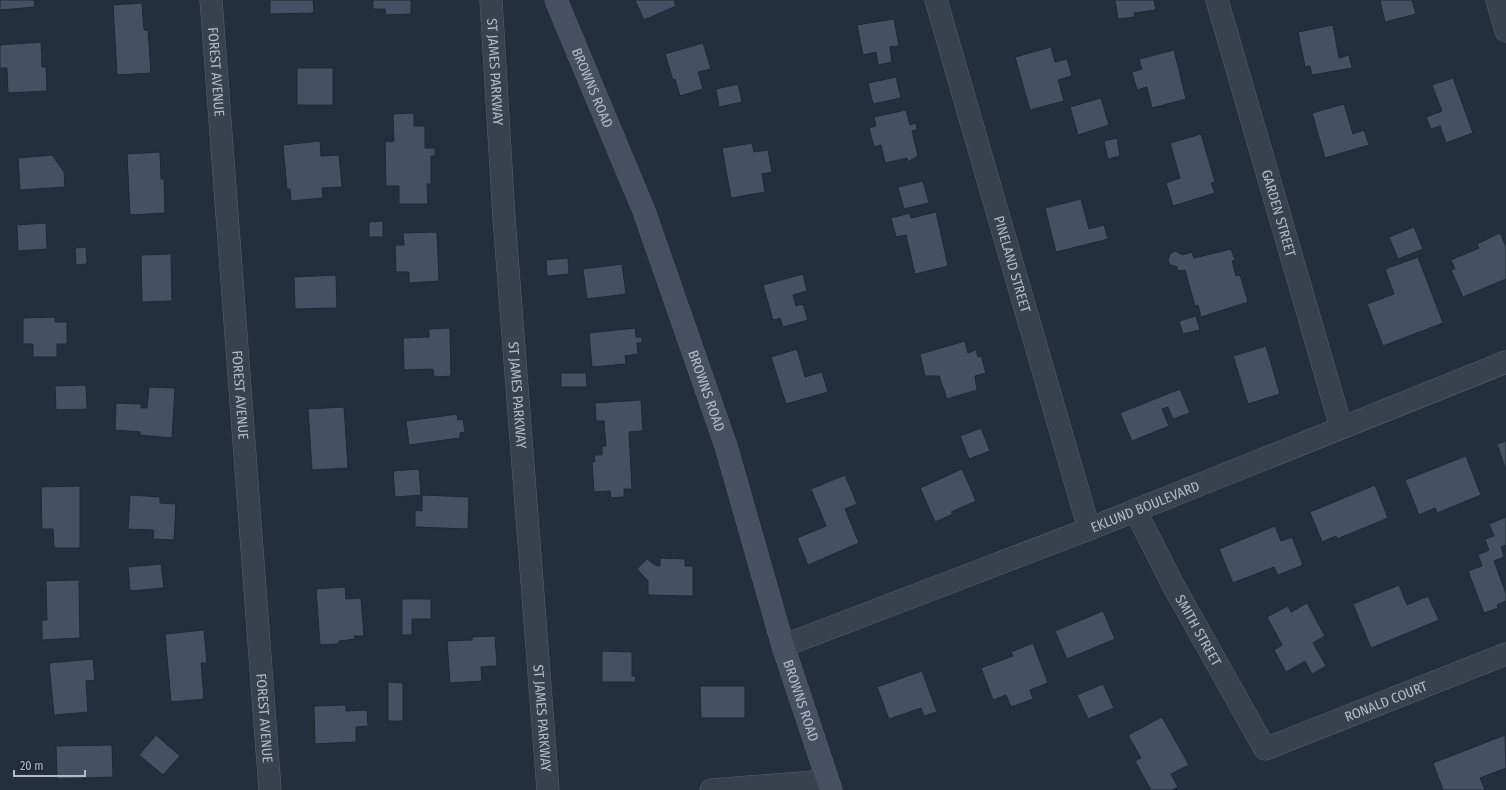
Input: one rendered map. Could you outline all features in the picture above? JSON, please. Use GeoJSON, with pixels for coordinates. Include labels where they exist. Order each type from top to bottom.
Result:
{"type":"FeatureCollection","features":[{"type":"Feature","properties":{"kind":"street","name":"FOREST AVENUE"},"geometry":{"type":"LineString","coordinates":[[211,0],[270,790]]}},
{"type":"Feature","properties":{"kind":"street","name":"ST JAMES PARKWAY"},"geometry":{"type":"LineString","coordinates":[[491,0],[504,218],[548,790]]}},
{"type":"Feature","properties":{"kind":"street","name":"BROWNS ROAD"},"geometry":{"type":"LineString","coordinates":[[556,0],[647,218],[726,446],[783,646],[828,787]]}},
{"type":"Feature","properties":{"kind":"street","name":"PINELAND STREET"},"geometry":{"type":"LineString","coordinates":[[936,0],[1089,529]]}},
{"type":"Feature","properties":{"kind":"street","name":"GARDEN STREET"},"geometry":{"type":"LineString","coordinates":[[1217,0],[1341,427]]}},
{"type":"Feature","properties":{"kind":"street"},"geometry":{"type":"LineString","coordinates":[[1497,0],[1506,31]]}},
{"type":"Feature","properties":{"kind":"street","name":"EKLUND BOULEVARD"},"geometry":{"type":"LineString","coordinates":[[783,646],[1089,529],[1506,362]]}},
{"type":"Feature","properties":{"kind":"street","name":"SMITH STREET"},"geometry":{"type":"LineString","coordinates":[[1135,510],[1173,584],[1265,749]]}},
{"type":"Feature","properties":{"kind":"street","name":"RONALD COURT"},"geometry":{"type":"LineString","coordinates":[[1265,749],[1506,654]]}},
{"type":"Feature","properties":{"kind":"street"},"geometry":{"type":"LineString","coordinates":[[711,790],[828,787]]}},
{"type":"Feature","properties":{"kind":"building"},"geometry":{"type":"Polygon","coordinates":[[[0,0],[34,0],[35,7],[0,10],[0,0]]]}},
{"type":"Feature","properties":{"kind":"building"},"geometry":{"type":"Polygon","coordinates":[[[270,0],[313,0],[314,13],[270,14],[270,0]]]}},
{"type":"Feature","properties":{"kind":"building"},"geometry":{"type":"Polygon","coordinates":[[[373,0],[411,0],[411,14],[386,15],[385,9],[373,9],[373,0]]]}},
{"type":"Feature","properties":{"kind":"building"},"geometry":{"type":"Polygon","coordinates":[[[635,0],[674,0],[676,6],[644,20],[635,0]]]}},
{"type":"Feature","properties":{"kind":"building"},"geometry":{"type":"Polygon","coordinates":[[[1115,0],[1154,0],[1156,10],[1134,13],[1135,17],[1118,19],[1115,0]]]}},
{"type":"Feature","properties":{"kind":"building"},"geometry":{"type":"Polygon","coordinates":[[[1380,0],[1412,0],[1416,14],[1385,22],[1380,0]]]}},
{"type":"Feature","properties":{"kind":"building"},"geometry":{"type":"Polygon","coordinates":[[[142,3],[144,30],[148,30],[151,73],[117,75],[113,5],[142,3]]]}},
{"type":"Feature","properties":{"kind":"building"},"geometry":{"type":"Polygon","coordinates":[[[894,19],[899,46],[890,47],[892,62],[878,65],[876,52],[863,55],[857,25],[894,19]]]}},
{"type":"Feature","properties":{"kind":"building"},"geometry":{"type":"Polygon","coordinates":[[[1333,25],[1339,58],[1349,55],[1352,68],[1312,75],[1310,66],[1305,67],[1298,32],[1333,25]]]}},
{"type":"Feature","properties":{"kind":"building"},"geometry":{"type":"Polygon","coordinates":[[[41,42],[42,67],[46,67],[47,91],[8,93],[7,68],[0,68],[0,45],[41,42]]]}},
{"type":"Feature","properties":{"kind":"building"},"geometry":{"type":"Polygon","coordinates":[[[703,43],[711,69],[698,72],[703,89],[680,96],[675,79],[673,80],[665,54],[703,43]]]}},
{"type":"Feature","properties":{"kind":"building"},"geometry":{"type":"Polygon","coordinates":[[[1051,47],[1055,62],[1067,59],[1072,76],[1058,80],[1064,101],[1030,110],[1015,57],[1051,47]]]}},
{"type":"Feature","properties":{"kind":"building"},"geometry":{"type":"Polygon","coordinates":[[[1174,50],[1186,99],[1152,108],[1147,87],[1137,90],[1132,72],[1142,69],[1139,59],[1174,50]]]}},
{"type":"Feature","properties":{"kind":"building"},"geometry":{"type":"Polygon","coordinates":[[[297,68],[333,68],[333,105],[297,105],[297,68]]]}},
{"type":"Feature","properties":{"kind":"building"},"geometry":{"type":"Polygon","coordinates":[[[896,77],[901,98],[873,104],[868,83],[896,77]]]}},
{"type":"Feature","properties":{"kind":"building"},"geometry":{"type":"Polygon","coordinates":[[[1453,78],[1473,133],[1446,143],[1440,126],[1431,129],[1426,117],[1442,111],[1432,85],[1453,78]]]}},
{"type":"Feature","properties":{"kind":"building"},"geometry":{"type":"Polygon","coordinates":[[[738,84],[742,102],[719,107],[716,89],[738,84]]]}},
{"type":"Feature","properties":{"kind":"building"},"geometry":{"type":"Polygon","coordinates":[[[1101,98],[1109,125],[1078,135],[1070,107],[1101,98]]]}},
{"type":"Feature","properties":{"kind":"building"},"geometry":{"type":"Polygon","coordinates":[[[1344,104],[1353,134],[1364,130],[1369,145],[1325,158],[1312,113],[1344,104]]]}},
{"type":"Feature","properties":{"kind":"building"},"geometry":{"type":"Polygon","coordinates":[[[906,110],[910,125],[916,123],[917,130],[912,131],[918,156],[908,162],[907,158],[885,163],[881,145],[874,147],[869,128],[876,126],[874,117],[906,110]]]}},
{"type":"Feature","properties":{"kind":"building"},"geometry":{"type":"Polygon","coordinates":[[[414,113],[414,126],[425,126],[425,148],[435,148],[435,156],[431,156],[431,184],[427,184],[428,204],[399,204],[399,186],[386,186],[385,142],[394,141],[393,114],[414,113]]]}},
{"type":"Feature","properties":{"kind":"building"},"geometry":{"type":"Polygon","coordinates":[[[1201,134],[1215,182],[1211,183],[1215,193],[1173,206],[1166,183],[1180,178],[1170,143],[1201,134]]]}},
{"type":"Feature","properties":{"kind":"building"},"geometry":{"type":"Polygon","coordinates":[[[1117,138],[1120,156],[1108,159],[1104,141],[1117,138]]]}},
{"type":"Feature","properties":{"kind":"building"},"geometry":{"type":"Polygon","coordinates":[[[320,141],[321,156],[339,155],[342,187],[322,188],[323,198],[291,201],[290,189],[287,189],[283,145],[320,141]]]}},
{"type":"Feature","properties":{"kind":"building"},"geometry":{"type":"Polygon","coordinates":[[[752,143],[754,152],[768,150],[772,172],[762,174],[765,192],[731,198],[722,148],[752,143]]]}},
{"type":"Feature","properties":{"kind":"building"},"geometry":{"type":"Polygon","coordinates":[[[160,152],[161,179],[164,179],[165,213],[130,215],[127,154],[160,152]]]}},
{"type":"Feature","properties":{"kind":"building"},"geometry":{"type":"Polygon","coordinates":[[[52,155],[64,172],[65,187],[20,190],[18,158],[52,155]]]}},
{"type":"Feature","properties":{"kind":"building"},"geometry":{"type":"Polygon","coordinates":[[[923,181],[929,203],[904,209],[898,187],[923,181]]]}},
{"type":"Feature","properties":{"kind":"building"},"geometry":{"type":"Polygon","coordinates":[[[1081,199],[1089,229],[1104,225],[1108,239],[1056,252],[1045,208],[1081,199]]]}},
{"type":"Feature","properties":{"kind":"building"},"geometry":{"type":"Polygon","coordinates":[[[936,212],[948,266],[915,274],[906,235],[896,237],[891,218],[910,213],[911,218],[936,212]]]}},
{"type":"Feature","properties":{"kind":"building"},"geometry":{"type":"Polygon","coordinates":[[[383,221],[383,237],[369,237],[369,222],[383,221]]]}},
{"type":"Feature","properties":{"kind":"building"},"geometry":{"type":"Polygon","coordinates":[[[46,223],[47,249],[18,251],[17,225],[46,223]]]}},
{"type":"Feature","properties":{"kind":"building"},"geometry":{"type":"Polygon","coordinates":[[[1414,227],[1423,249],[1398,259],[1389,237],[1414,227]]]}},
{"type":"Feature","properties":{"kind":"building"},"geometry":{"type":"Polygon","coordinates":[[[437,232],[439,281],[409,283],[409,272],[396,272],[395,245],[404,245],[403,233],[437,232]]]}},
{"type":"Feature","properties":{"kind":"building"},"geometry":{"type":"Polygon","coordinates":[[[1500,233],[1506,246],[1506,279],[1463,297],[1451,270],[1455,269],[1451,260],[1479,248],[1477,244],[1500,233]]]}},
{"type":"Feature","properties":{"kind":"building"},"geometry":{"type":"Polygon","coordinates":[[[86,247],[87,264],[76,265],[75,248],[86,247]]]}},
{"type":"Feature","properties":{"kind":"building"},"geometry":{"type":"Polygon","coordinates":[[[1231,249],[1235,260],[1232,261],[1236,276],[1240,275],[1248,302],[1201,317],[1198,305],[1195,306],[1185,270],[1178,271],[1177,267],[1170,265],[1168,260],[1170,254],[1175,251],[1182,255],[1192,252],[1194,258],[1231,249]]]}},
{"type":"Feature","properties":{"kind":"building"},"geometry":{"type":"Polygon","coordinates":[[[171,254],[172,301],[142,302],[141,255],[171,254]]]}},
{"type":"Feature","properties":{"kind":"building"},"geometry":{"type":"Polygon","coordinates":[[[1418,257],[1443,323],[1383,346],[1367,304],[1394,294],[1385,269],[1418,257]]]}},
{"type":"Feature","properties":{"kind":"building"},"geometry":{"type":"Polygon","coordinates":[[[568,258],[569,274],[547,276],[546,260],[568,258]]]}},
{"type":"Feature","properties":{"kind":"building"},"geometry":{"type":"Polygon","coordinates":[[[622,264],[626,294],[587,299],[583,269],[622,264]]]}},
{"type":"Feature","properties":{"kind":"building"},"geometry":{"type":"Polygon","coordinates":[[[803,274],[807,291],[793,295],[796,306],[803,304],[808,320],[783,327],[780,318],[773,320],[763,285],[803,274]]]}},
{"type":"Feature","properties":{"kind":"building"},"geometry":{"type":"Polygon","coordinates":[[[336,275],[337,308],[295,309],[294,277],[336,275]]]}},
{"type":"Feature","properties":{"kind":"building"},"geometry":{"type":"Polygon","coordinates":[[[1196,316],[1200,330],[1183,334],[1179,321],[1196,316]]]}},
{"type":"Feature","properties":{"kind":"building"},"geometry":{"type":"Polygon","coordinates":[[[55,317],[55,322],[67,322],[67,344],[57,344],[57,357],[33,357],[33,344],[23,344],[23,318],[55,317]]]}},
{"type":"Feature","properties":{"kind":"building"},"geometry":{"type":"Polygon","coordinates":[[[450,328],[451,376],[434,377],[433,369],[404,370],[403,338],[429,337],[429,329],[450,328]]]}},
{"type":"Feature","properties":{"kind":"building"},"geometry":{"type":"Polygon","coordinates":[[[635,328],[636,337],[642,337],[642,343],[637,343],[638,354],[625,356],[626,364],[592,367],[589,333],[635,328]]]}},
{"type":"Feature","properties":{"kind":"building"},"geometry":{"type":"Polygon","coordinates":[[[965,341],[968,353],[976,350],[978,357],[981,356],[986,373],[975,376],[977,390],[947,399],[939,376],[925,376],[920,354],[965,341]]]}},
{"type":"Feature","properties":{"kind":"building"},"geometry":{"type":"Polygon","coordinates":[[[1266,346],[1280,394],[1248,404],[1233,356],[1266,346]]]}},
{"type":"Feature","properties":{"kind":"building"},"geometry":{"type":"Polygon","coordinates":[[[797,349],[805,377],[822,372],[828,392],[786,404],[771,357],[797,349]]]}},
{"type":"Feature","properties":{"kind":"building"},"geometry":{"type":"Polygon","coordinates":[[[561,373],[586,373],[587,387],[561,387],[561,373]]]}},
{"type":"Feature","properties":{"kind":"building"},"geometry":{"type":"Polygon","coordinates":[[[86,385],[87,409],[56,410],[55,386],[86,385]]]}},
{"type":"Feature","properties":{"kind":"building"},"geometry":{"type":"Polygon","coordinates":[[[149,387],[175,388],[172,438],[140,435],[140,432],[115,430],[116,403],[141,404],[141,408],[147,408],[149,387]]]}},
{"type":"Feature","properties":{"kind":"building"},"geometry":{"type":"Polygon","coordinates":[[[1180,389],[1190,413],[1173,419],[1168,407],[1162,409],[1169,426],[1132,441],[1120,413],[1180,389]]]}},
{"type":"Feature","properties":{"kind":"building"},"geometry":{"type":"Polygon","coordinates":[[[641,400],[643,431],[629,432],[632,489],[624,489],[624,497],[611,498],[610,491],[594,492],[592,462],[595,462],[594,455],[602,455],[602,446],[606,446],[604,421],[596,421],[595,403],[641,400]]]}},
{"type":"Feature","properties":{"kind":"building"},"geometry":{"type":"Polygon","coordinates":[[[344,407],[348,468],[312,470],[308,409],[344,407]]]}},
{"type":"Feature","properties":{"kind":"building"},"geometry":{"type":"Polygon","coordinates":[[[457,414],[458,420],[463,419],[465,432],[460,433],[460,438],[409,445],[406,421],[457,414]]]}},
{"type":"Feature","properties":{"kind":"building"},"geometry":{"type":"Polygon","coordinates":[[[981,428],[990,451],[969,459],[960,436],[981,428]]]}},
{"type":"Feature","properties":{"kind":"building"},"geometry":{"type":"Polygon","coordinates":[[[1506,441],[1506,470],[1497,444],[1506,441]]]}},
{"type":"Feature","properties":{"kind":"building"},"geometry":{"type":"Polygon","coordinates":[[[1466,456],[1481,495],[1437,513],[1435,508],[1419,515],[1405,480],[1466,456]]]}},
{"type":"Feature","properties":{"kind":"building"},"geometry":{"type":"Polygon","coordinates":[[[419,469],[421,495],[395,497],[393,471],[419,469]]]}},
{"type":"Feature","properties":{"kind":"building"},"geometry":{"type":"Polygon","coordinates":[[[962,469],[976,501],[951,512],[953,514],[935,522],[920,488],[962,469]]]}},
{"type":"Feature","properties":{"kind":"building"},"geometry":{"type":"Polygon","coordinates":[[[845,475],[857,504],[845,509],[859,543],[808,565],[797,538],[826,526],[811,489],[845,475]]]}},
{"type":"Feature","properties":{"kind":"building"},"geometry":{"type":"Polygon","coordinates":[[[1375,485],[1388,518],[1337,539],[1336,536],[1322,542],[1310,512],[1375,485]]]}},
{"type":"Feature","properties":{"kind":"building"},"geometry":{"type":"Polygon","coordinates":[[[80,486],[80,548],[54,548],[53,529],[42,529],[41,487],[80,486]]]}},
{"type":"Feature","properties":{"kind":"building"},"geometry":{"type":"Polygon","coordinates":[[[130,495],[160,497],[160,503],[176,504],[174,540],[153,539],[154,530],[128,529],[130,495]]]}},
{"type":"Feature","properties":{"kind":"building"},"geometry":{"type":"Polygon","coordinates":[[[422,495],[469,497],[468,529],[415,527],[415,510],[422,511],[422,495]]]}},
{"type":"Feature","properties":{"kind":"building"},"geometry":{"type":"Polygon","coordinates":[[[1506,517],[1506,545],[1501,547],[1504,557],[1494,561],[1506,593],[1506,601],[1497,605],[1498,608],[1484,613],[1468,571],[1482,566],[1478,555],[1489,550],[1485,539],[1494,536],[1489,524],[1506,517]]]}},
{"type":"Feature","properties":{"kind":"building"},"geometry":{"type":"Polygon","coordinates":[[[1275,526],[1281,541],[1292,537],[1303,565],[1278,575],[1274,567],[1233,583],[1219,549],[1275,526]]]}},
{"type":"Feature","properties":{"kind":"building"},"geometry":{"type":"Polygon","coordinates":[[[660,558],[685,559],[685,566],[693,566],[693,596],[648,595],[648,581],[637,569],[647,559],[655,565],[660,566],[660,558]]]}},
{"type":"Feature","properties":{"kind":"building"},"geometry":{"type":"Polygon","coordinates":[[[161,564],[164,588],[130,591],[128,567],[161,564]]]}},
{"type":"Feature","properties":{"kind":"building"},"geometry":{"type":"Polygon","coordinates":[[[79,580],[80,638],[42,640],[42,620],[47,620],[46,581],[79,580]]]}},
{"type":"Feature","properties":{"kind":"building"},"geometry":{"type":"Polygon","coordinates":[[[1399,585],[1407,605],[1428,596],[1439,620],[1371,648],[1353,604],[1399,585]]]}},
{"type":"Feature","properties":{"kind":"building"},"geometry":{"type":"Polygon","coordinates":[[[345,587],[346,599],[361,598],[364,636],[354,636],[355,639],[339,641],[339,644],[320,645],[316,589],[345,587]]]}},
{"type":"Feature","properties":{"kind":"building"},"geometry":{"type":"Polygon","coordinates":[[[402,599],[431,599],[431,619],[412,619],[412,635],[402,635],[402,599]]]}},
{"type":"Feature","properties":{"kind":"building"},"geometry":{"type":"Polygon","coordinates":[[[1307,603],[1325,636],[1313,643],[1326,666],[1312,674],[1305,661],[1286,672],[1274,650],[1282,645],[1267,617],[1288,606],[1291,612],[1307,603]]]}},
{"type":"Feature","properties":{"kind":"building"},"geometry":{"type":"Polygon","coordinates":[[[1103,611],[1115,639],[1067,659],[1055,631],[1103,611]]]}},
{"type":"Feature","properties":{"kind":"building"},"geometry":{"type":"Polygon","coordinates":[[[204,630],[207,663],[201,663],[204,699],[171,702],[165,634],[204,630]]]}},
{"type":"Feature","properties":{"kind":"building"},"geometry":{"type":"Polygon","coordinates":[[[495,636],[497,666],[481,667],[482,681],[450,683],[447,641],[472,640],[472,637],[495,636]]]}},
{"type":"Feature","properties":{"kind":"building"},"geometry":{"type":"Polygon","coordinates":[[[1033,643],[1048,683],[1030,690],[1033,699],[1011,707],[1006,695],[993,700],[981,668],[1013,656],[1011,652],[1033,643]]]}},
{"type":"Feature","properties":{"kind":"building"},"geometry":{"type":"Polygon","coordinates":[[[602,651],[632,652],[632,676],[636,676],[635,682],[602,682],[602,651]]]}},
{"type":"Feature","properties":{"kind":"building"},"geometry":{"type":"Polygon","coordinates":[[[93,659],[95,680],[86,681],[88,712],[54,715],[49,663],[93,659]]]}},
{"type":"Feature","properties":{"kind":"building"},"geometry":{"type":"Polygon","coordinates":[[[922,671],[937,712],[924,716],[921,708],[889,719],[877,687],[922,671]]]}},
{"type":"Feature","properties":{"kind":"building"},"geometry":{"type":"Polygon","coordinates":[[[388,682],[403,683],[403,721],[388,721],[388,682]]]}},
{"type":"Feature","properties":{"kind":"building"},"geometry":{"type":"Polygon","coordinates":[[[1103,684],[1114,708],[1088,719],[1077,695],[1103,684]]]}},
{"type":"Feature","properties":{"kind":"building"},"geometry":{"type":"Polygon","coordinates":[[[700,686],[745,686],[745,718],[701,718],[700,686]]]}},
{"type":"Feature","properties":{"kind":"building"},"geometry":{"type":"Polygon","coordinates":[[[346,705],[346,711],[367,710],[368,726],[356,727],[356,742],[315,744],[314,706],[346,705]]]}},
{"type":"Feature","properties":{"kind":"building"},"geometry":{"type":"Polygon","coordinates":[[[1162,717],[1189,765],[1171,774],[1178,787],[1172,790],[1151,790],[1135,761],[1141,758],[1128,735],[1162,717]]]}},
{"type":"Feature","properties":{"kind":"building"},"geometry":{"type":"Polygon","coordinates":[[[156,735],[180,756],[163,775],[139,755],[156,735]]]}},
{"type":"Feature","properties":{"kind":"building"},"geometry":{"type":"Polygon","coordinates":[[[1505,735],[1506,768],[1480,778],[1485,790],[1443,790],[1433,763],[1505,735]]]}},
{"type":"Feature","properties":{"kind":"building"},"geometry":{"type":"Polygon","coordinates":[[[112,745],[113,777],[57,779],[56,746],[112,745]]]}}]}
